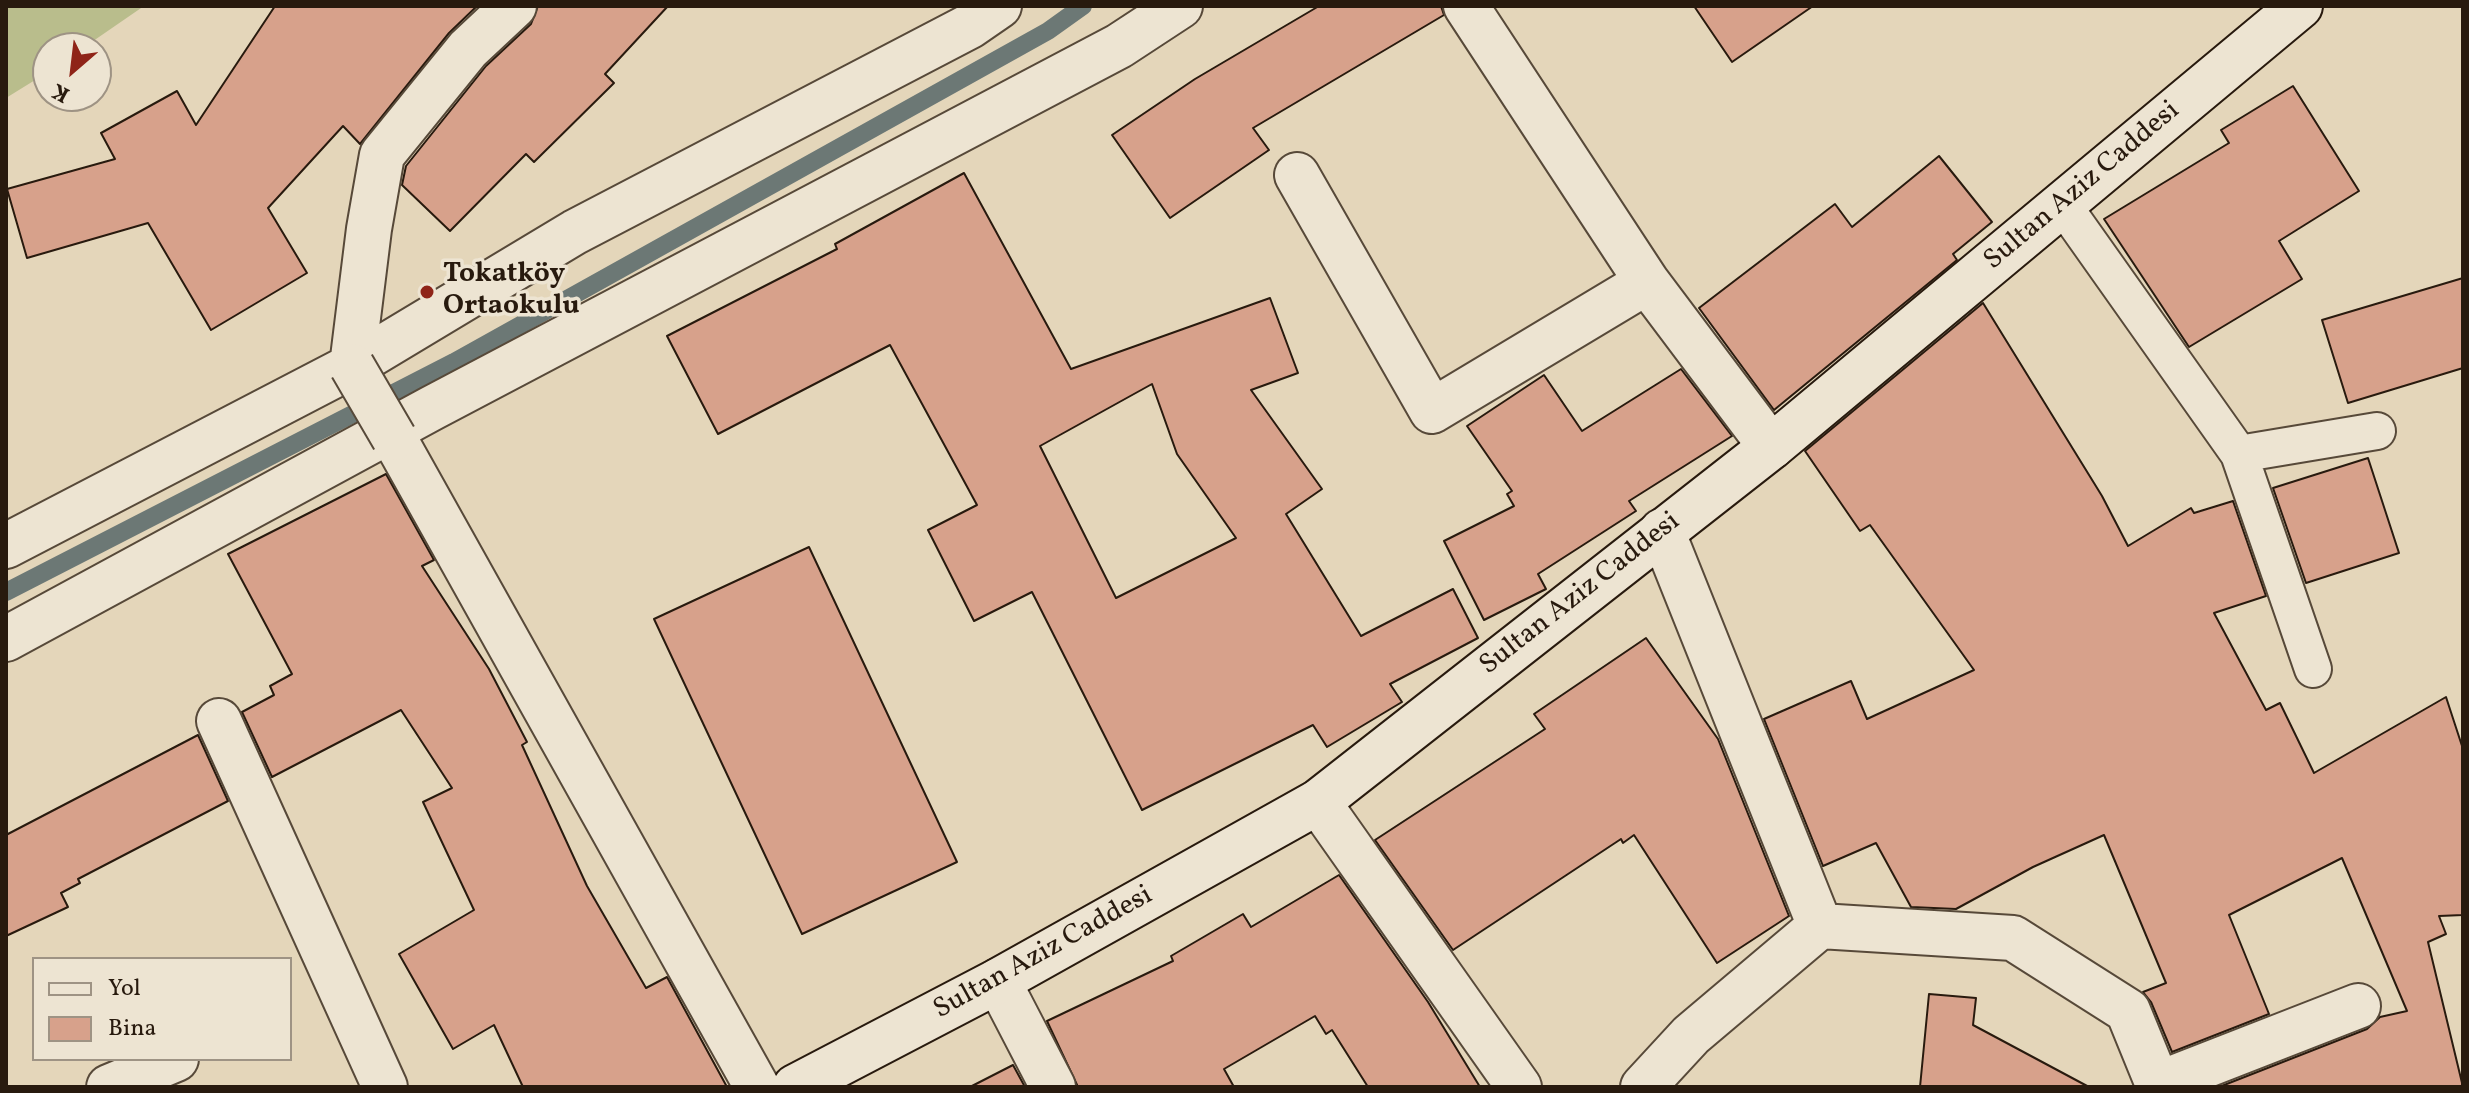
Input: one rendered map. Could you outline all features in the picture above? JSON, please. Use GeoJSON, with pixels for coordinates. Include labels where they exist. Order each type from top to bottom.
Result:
{"type":"FeatureCollection","features":[{"type":"Feature","properties":{"kind":"street"},"geometry":{"type":"LineString","coordinates":[[514,6],[468,49],[382,155],[369,229],[352,366],[757,1087]]}},
{"type":"Feature","properties":{"kind":"street"},"geometry":{"type":"LineString","coordinates":[[6,546],[352,366],[575,232],[970,26],[999,6]]}},
{"type":"Feature","properties":{"kind":"street"},"geometry":{"type":"LineString","coordinates":[[6,639],[432,408],[1119,46],[1180,6]]}},
{"type":"Feature","properties":{"kind":"street"},"geometry":{"type":"LineString","coordinates":[[1466,6],[1647,282],[1771,447]]}},
{"type":"Feature","properties":{"kind":"street","name":"Sultan Aziz Caddesi"},"geometry":{"type":"LineString","coordinates":[[795,1087],[998,981],[1318,802],[1771,447],[2300,6]]}},
{"type":"Feature","properties":{"kind":"street"},"geometry":{"type":"LineString","coordinates":[[1297,175],[1432,411],[1647,282]]}},
{"type":"Feature","properties":{"kind":"street"},"geometry":{"type":"LineString","coordinates":[[1662,531],[1820,926]]}},
{"type":"Feature","properties":{"kind":"street"},"geometry":{"type":"LineString","coordinates":[[219,721],[385,1087]]}},
{"type":"Feature","properties":{"kind":"street"},"geometry":{"type":"LineString","coordinates":[[1318,802],[1519,1087]]}},
{"type":"Feature","properties":{"kind":"street"},"geometry":{"type":"LineString","coordinates":[[1643,1087],[1691,1035],[1820,926],[2013,938],[2128,1011],[2159,1086],[2358,1006]]}},
{"type":"Feature","properties":{"kind":"street"},"geometry":{"type":"LineString","coordinates":[[998,981],[1053,1087]]}},
{"type":"Feature","properties":{"kind":"street"},"geometry":{"type":"LineString","coordinates":[[109,1087],[171,1061]]}},
{"type":"Feature","properties":{"kind":"lane"},"geometry":{"type":"LineString","coordinates":[[2062,204],[2239,454],[2313,669]]}},
{"type":"Feature","properties":{"kind":"lane"},"geometry":{"type":"LineString","coordinates":[[2239,454],[2377,431]]}},
{"type":"Feature","properties":{"kind":"green space"},"geometry":{"type":"Polygon","coordinates":[[[6,6],[144,6],[106,32],[32,32],[32,82],[6,98],[6,6]]]}},
{"type":"Feature","properties":{"kind":"building"},"geometry":{"type":"Polygon","coordinates":[[[275,6],[477,6],[449,33],[360,144],[343,126],[268,208],[307,273],[211,330],[148,223],[27,258],[7,189],[115,159],[101,133],[177,91],[196,125],[275,6]]]}},
{"type":"Feature","properties":{"kind":"building"},"geometry":{"type":"Polygon","coordinates":[[[538,6],[668,6],[605,74],[614,83],[534,162],[526,154],[450,231],[402,185],[406,166],[486,66],[531,24],[538,6]]]}},
{"type":"Feature","properties":{"kind":"building"},"geometry":{"type":"Polygon","coordinates":[[[1319,6],[1441,6],[1444,15],[1253,128],[1269,150],[1170,218],[1112,135],[1195,79],[1319,6]]]}},
{"type":"Feature","properties":{"kind":"building"},"geometry":{"type":"Polygon","coordinates":[[[1694,6],[1813,6],[1732,62],[1694,6]]]}},
{"type":"Feature","properties":{"kind":"building"},"geometry":{"type":"Polygon","coordinates":[[[2293,86],[2359,191],[2279,241],[2302,279],[2189,347],[2104,219],[2229,143],[2221,130],[2293,86]]]}},
{"type":"Feature","properties":{"kind":"building"},"geometry":{"type":"Polygon","coordinates":[[[1939,156],[1992,222],[1953,254],[1957,260],[1774,410],[1699,308],[1835,204],[1852,227],[1939,156]]]}},
{"type":"Feature","properties":{"kind":"building"},"geometry":{"type":"Polygon","coordinates":[[[964,173],[1071,369],[1270,298],[1298,373],[1251,390],[1322,489],[1286,514],[1361,636],[1453,589],[1478,638],[1390,684],[1402,702],[1327,747],[1313,725],[1142,810],[1032,592],[974,621],[928,530],[977,505],[890,345],[718,434],[667,336],[837,249],[835,244],[964,173]],[[1152,384],[1040,446],[1116,598],[1236,538],[1177,454],[1152,384]]]}},
{"type":"Feature","properties":{"kind":"building"},"geometry":{"type":"Polygon","coordinates":[[[2463,278],[2463,368],[2348,403],[2322,320],[2463,278]]]}},
{"type":"Feature","properties":{"kind":"building"},"geometry":{"type":"Polygon","coordinates":[[[1983,303],[2102,496],[2128,546],[2191,508],[2194,513],[2233,501],[2266,596],[2214,613],[2266,710],[2280,703],[2314,773],[2446,697],[2463,749],[2463,915],[2439,916],[2446,934],[2428,942],[2463,1087],[2219,1087],[2367,1029],[2380,1017],[2407,1011],[2342,858],[2229,915],[2269,1014],[2172,1052],[2151,1002],[2143,992],[2166,983],[2104,835],[2033,867],[1956,909],[1911,907],[1876,843],[1823,866],[1764,719],[1851,681],[1867,719],[1974,670],[1870,525],[1860,531],[1805,451],[1983,303]]]}},
{"type":"Feature","properties":{"kind":"building"},"geometry":{"type":"Polygon","coordinates":[[[1681,369],[1732,436],[1629,501],[1636,511],[1538,574],[1546,589],[1484,620],[1444,541],[1514,506],[1507,494],[1512,491],[1467,426],[1544,375],[1582,431],[1681,369]]]}},
{"type":"Feature","properties":{"kind":"building"},"geometry":{"type":"Polygon","coordinates":[[[2368,458],[2399,553],[2306,583],[2273,488],[2368,458]]]}},
{"type":"Feature","properties":{"kind":"building"},"geometry":{"type":"Polygon","coordinates":[[[386,474],[434,560],[422,566],[489,669],[527,742],[522,745],[587,886],[646,988],[667,977],[727,1087],[523,1087],[494,1025],[453,1049],[399,954],[474,910],[423,802],[452,788],[401,710],[272,777],[242,712],[274,695],[270,686],[292,674],[228,554],[386,474]]]}},
{"type":"Feature","properties":{"kind":"building"},"geometry":{"type":"Polygon","coordinates":[[[809,547],[957,862],[802,934],[654,619],[809,547]]]}},
{"type":"Feature","properties":{"kind":"building"},"geometry":{"type":"Polygon","coordinates":[[[1646,638],[1718,739],[1789,916],[1717,963],[1634,835],[1623,843],[1621,839],[1453,950],[1375,840],[1545,729],[1534,714],[1646,638]]]}},
{"type":"Feature","properties":{"kind":"building"},"geometry":{"type":"Polygon","coordinates":[[[198,735],[228,801],[78,879],[80,883],[61,893],[68,907],[6,936],[6,835],[198,735]]]}},
{"type":"Feature","properties":{"kind":"building"},"geometry":{"type":"Polygon","coordinates":[[[1339,875],[1428,1002],[1480,1087],[1368,1087],[1332,1030],[1326,1034],[1315,1016],[1224,1069],[1234,1087],[1078,1087],[1047,1021],[1173,961],[1171,956],[1243,914],[1251,927],[1339,875]]]}},
{"type":"Feature","properties":{"kind":"building"},"geometry":{"type":"Polygon","coordinates":[[[1929,994],[1976,998],[1973,1025],[2089,1087],[1920,1087],[1929,994]]]}},
{"type":"Feature","properties":{"kind":"building"},"geometry":{"type":"Polygon","coordinates":[[[1013,1065],[1025,1087],[970,1087],[1013,1065]]]}},
{"type":"Feature","properties":{"kind":"waterway"},"geometry":{"type":"LineString","coordinates":[[6,592],[454,362],[1048,31],[1083,6]]}},
{"type":"Feature","properties":{"kind":"place","name":"Tokatköy Ortaokulu"},"geometry":{"type":"Point","coordinates":[427,292]}}]}
